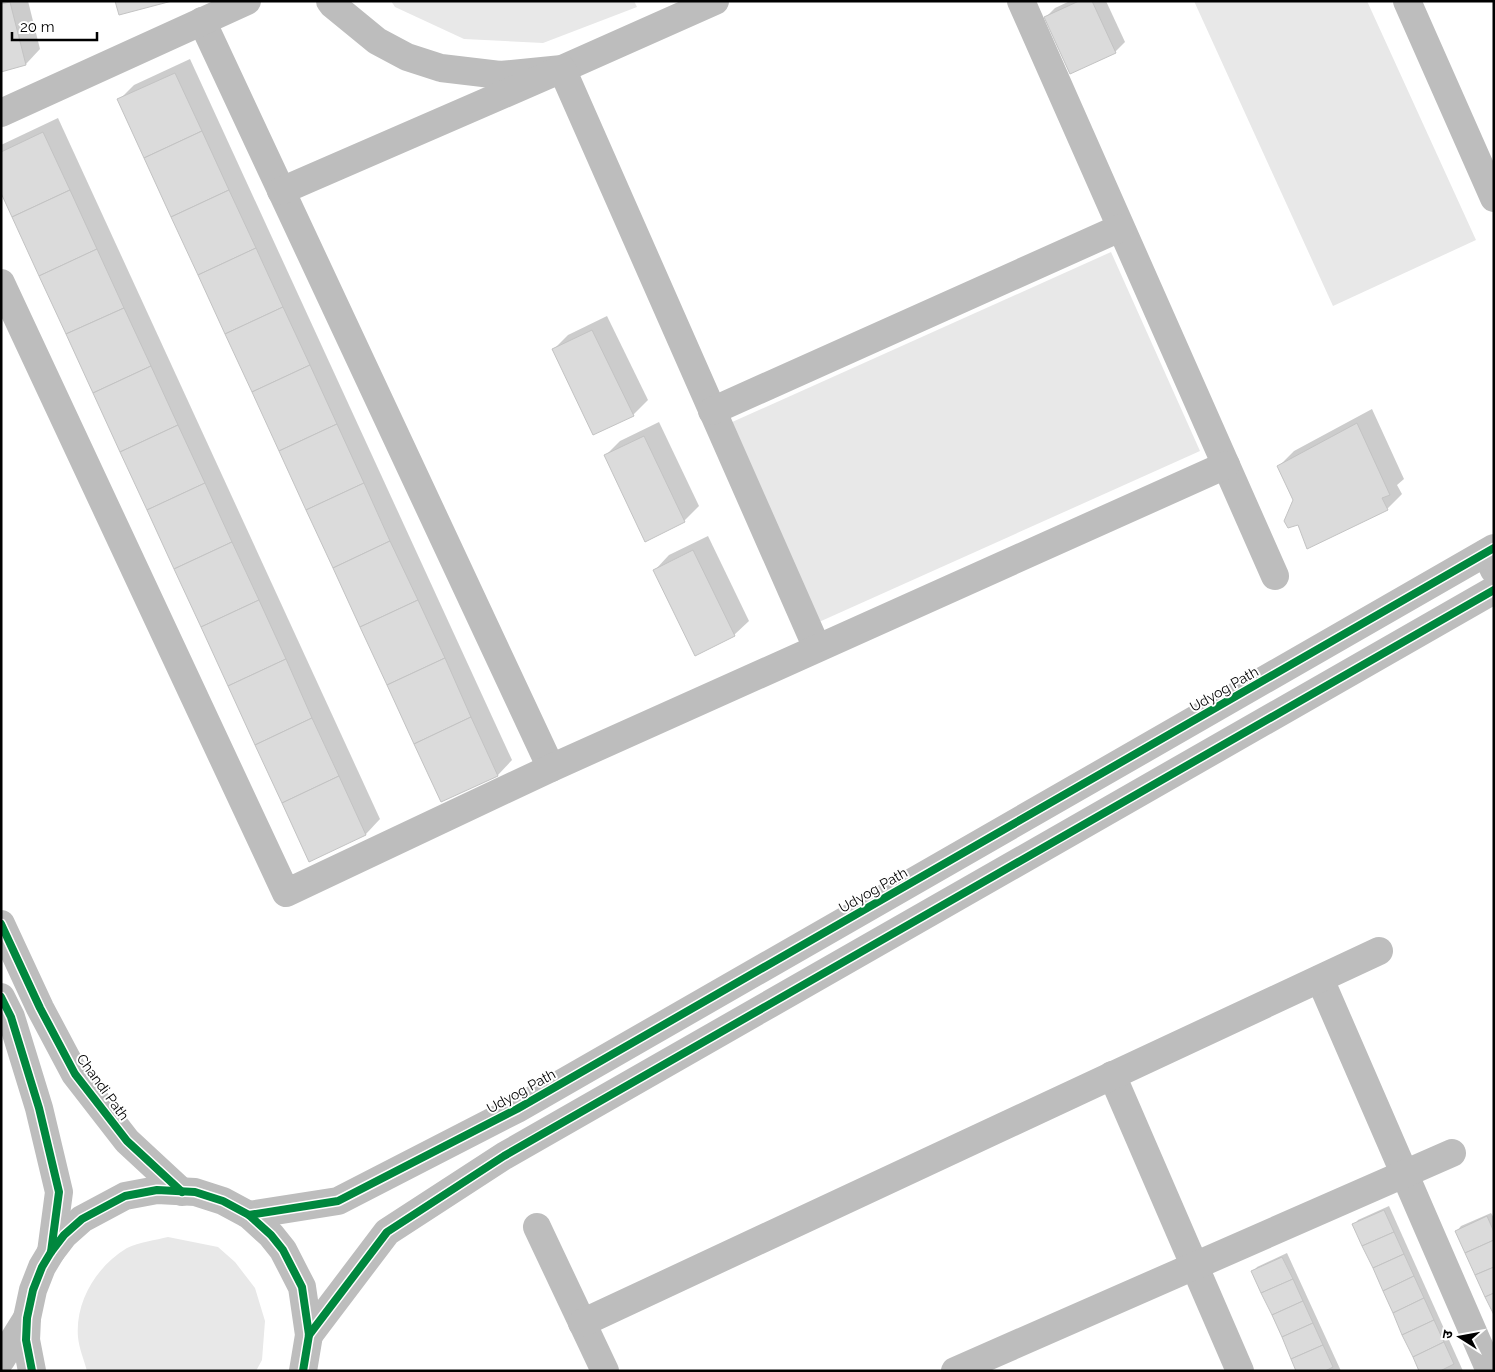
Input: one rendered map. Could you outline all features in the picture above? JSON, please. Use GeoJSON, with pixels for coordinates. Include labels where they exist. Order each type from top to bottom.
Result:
{"type":"FeatureCollection","features":[{"type":"Feature","properties":{"kind":"street"},"geometry":{"type":"LineString","coordinates":[[1,113],[247,1]]}},
{"type":"Feature","properties":{"kind":"street"},"geometry":{"type":"LineString","coordinates":[[330,1],[332,5],[377,41],[408,57],[442,68],[500,75],[562,69]]}},
{"type":"Feature","properties":{"kind":"street"},"geometry":{"type":"LineString","coordinates":[[281,191],[562,69],[682,8],[716,1]]}},
{"type":"Feature","properties":{"kind":"street"},"geometry":{"type":"LineString","coordinates":[[1021,1],[1275,576]]}},
{"type":"Feature","properties":{"kind":"street"},"geometry":{"type":"LineString","coordinates":[[1407,1],[1494,198]]}},
{"type":"Feature","properties":{"kind":"street"},"geometry":{"type":"LineString","coordinates":[[202,21],[551,768]]}},
{"type":"Feature","properties":{"kind":"street"},"geometry":{"type":"LineString","coordinates":[[562,69],[816,648]]}},
{"type":"Feature","properties":{"kind":"street"},"geometry":{"type":"LineString","coordinates":[[712,411],[1120,228]]}},
{"type":"Feature","properties":{"kind":"street"},"geometry":{"type":"LineString","coordinates":[[1,283],[286,893],[551,768],[1226,465]]}},
{"type":"Feature","properties":{"kind":"street","name":"Udyog Path"},"geometry":{"type":"LineString","coordinates":[[249,1215],[338,1201],[517,1109],[1491,557]]}},
{"type":"Feature","properties":{"kind":"street"},"geometry":{"type":"LineString","coordinates":[[309,1335],[387,1232],[504,1156],[1494,590]]}},
{"type":"Feature","properties":{"kind":"street","name":"Chandi Path"},"geometry":{"type":"LineString","coordinates":[[1,924],[40,1008],[75,1074],[127,1141],[182,1192]]}},
{"type":"Feature","properties":{"kind":"street"},"geometry":{"type":"LineString","coordinates":[[582,1323],[1379,951]]}},
{"type":"Feature","properties":{"kind":"street"},"geometry":{"type":"LineString","coordinates":[[1320,979],[1490,1371]]}},
{"type":"Feature","properties":{"kind":"street"},"geometry":{"type":"LineString","coordinates":[[1,997],[11,1017],[39,1108],[59,1192],[51,1252]]}},
{"type":"Feature","properties":{"kind":"street"},"geometry":{"type":"LineString","coordinates":[[1112,1076],[1240,1371]]}},
{"type":"Feature","properties":{"kind":"street"},"geometry":{"type":"LineString","coordinates":[[973,1367],[1194,1266],[1452,1153]]}},
{"type":"Feature","properties":{"kind":"street"},"geometry":{"type":"LineString","coordinates":[[32,1371],[26,1340],[27,1318],[33,1290],[42,1266],[51,1252],[64,1235],[82,1219],[126,1196],[157,1190],[195,1192],[223,1201],[249,1215],[271,1235],[283,1250],[302,1287],[309,1335],[303,1371]]}},
{"type":"Feature","properties":{"kind":"street"},"geometry":{"type":"LineString","coordinates":[[537,1227],[605,1371]]}},
{"type":"Feature","properties":{"kind":"street"},"geometry":{"type":"LineString","coordinates":[[1,1360],[27,1318]]}},
{"type":"Feature","properties":{"kind":"shaded area"},"geometry":{"type":"Polygon","coordinates":[[[391,1],[634,1],[637,7],[543,43],[464,39],[395,7],[391,1]]]}},
{"type":"Feature","properties":{"kind":"shaded area"},"geometry":{"type":"Polygon","coordinates":[[[1194,1],[1367,1],[1476,240],[1333,306],[1194,1]]]}},
{"type":"Feature","properties":{"kind":"shaded area"},"geometry":{"type":"Polygon","coordinates":[[[1111,252],[1200,451],[819,622],[730,423],[1111,252]]]}},
{"type":"Feature","properties":{"kind":"shaded area"},"geometry":{"type":"Polygon","coordinates":[[[168,1237],[218,1247],[235,1262],[255,1288],[265,1321],[262,1360],[256,1371],[87,1371],[80,1350],[78,1324],[80,1310],[90,1286],[106,1264],[127,1248],[168,1237]]]}},
{"type":"Feature","properties":{"kind":"building"},"geometry":{"type":"Polygon","coordinates":[[[115,1],[172,1],[119,15],[115,1]]]}},
{"type":"Feature","properties":{"kind":"building"},"geometry":{"type":"Polygon","coordinates":[[[1079,1],[1092,1],[1116,53],[1070,74],[1044,17],[1079,1]]]}},
{"type":"Feature","properties":{"kind":"building"},"geometry":{"type":"Polygon","coordinates":[[[10,2],[26,65],[1,72],[1,4],[10,2]]]}},
{"type":"Feature","properties":{"kind":"building"},"geometry":{"type":"Polygon","coordinates":[[[175,73],[202,131],[144,158],[117,99],[175,73]]]}},
{"type":"Feature","properties":{"kind":"building"},"geometry":{"type":"Polygon","coordinates":[[[202,131],[229,190],[171,217],[144,158],[202,131]]]}},
{"type":"Feature","properties":{"kind":"building"},"geometry":{"type":"Polygon","coordinates":[[[43,132],[70,190],[12,217],[1,193],[1,152],[43,132]]]}},
{"type":"Feature","properties":{"kind":"building"},"geometry":{"type":"Polygon","coordinates":[[[70,190],[97,249],[39,276],[12,217],[70,190]]]}},
{"type":"Feature","properties":{"kind":"building"},"geometry":{"type":"Polygon","coordinates":[[[229,190],[256,248],[198,275],[171,217],[229,190]]]}},
{"type":"Feature","properties":{"kind":"building"},"geometry":{"type":"Polygon","coordinates":[[[256,248],[283,307],[225,334],[198,275],[256,248]]]}},
{"type":"Feature","properties":{"kind":"building"},"geometry":{"type":"Polygon","coordinates":[[[97,249],[124,308],[66,334],[39,276],[97,249]]]}},
{"type":"Feature","properties":{"kind":"building"},"geometry":{"type":"Polygon","coordinates":[[[283,307],[310,365],[252,392],[225,334],[283,307]]]}},
{"type":"Feature","properties":{"kind":"building"},"geometry":{"type":"Polygon","coordinates":[[[124,308],[151,366],[93,393],[66,334],[124,308]]]}},
{"type":"Feature","properties":{"kind":"building"},"geometry":{"type":"Polygon","coordinates":[[[592,330],[634,416],[593,435],[552,349],[592,330]]]}},
{"type":"Feature","properties":{"kind":"building"},"geometry":{"type":"Polygon","coordinates":[[[310,365],[337,424],[279,451],[252,392],[310,365]]]}},
{"type":"Feature","properties":{"kind":"building"},"geometry":{"type":"Polygon","coordinates":[[[151,366],[178,425],[120,452],[93,393],[151,366]]]}},
{"type":"Feature","properties":{"kind":"building"},"geometry":{"type":"Polygon","coordinates":[[[1357,423],[1390,495],[1382,498],[1388,510],[1307,549],[1298,525],[1288,528],[1284,521],[1293,500],[1277,466],[1357,423]]]}},
{"type":"Feature","properties":{"kind":"building"},"geometry":{"type":"Polygon","coordinates":[[[337,424],[364,483],[306,510],[279,451],[337,424]]]}},
{"type":"Feature","properties":{"kind":"building"},"geometry":{"type":"Polygon","coordinates":[[[178,425],[205,483],[147,510],[120,452],[178,425]]]}},
{"type":"Feature","properties":{"kind":"building"},"geometry":{"type":"Polygon","coordinates":[[[644,436],[685,522],[645,542],[604,455],[644,436]]]}},
{"type":"Feature","properties":{"kind":"building"},"geometry":{"type":"Polygon","coordinates":[[[205,483],[232,542],[174,569],[147,510],[205,483]]]}},
{"type":"Feature","properties":{"kind":"building"},"geometry":{"type":"Polygon","coordinates":[[[364,483],[390,541],[333,568],[306,510],[364,483]]]}},
{"type":"Feature","properties":{"kind":"building"},"geometry":{"type":"Polygon","coordinates":[[[390,541],[418,600],[360,627],[333,568],[390,541]]]}},
{"type":"Feature","properties":{"kind":"building"},"geometry":{"type":"Polygon","coordinates":[[[232,542],[259,600],[201,627],[174,569],[232,542]]]}},
{"type":"Feature","properties":{"kind":"building"},"geometry":{"type":"Polygon","coordinates":[[[693,550],[735,636],[695,656],[653,570],[693,550]]]}},
{"type":"Feature","properties":{"kind":"building"},"geometry":{"type":"Polygon","coordinates":[[[259,600],[286,659],[228,686],[201,627],[259,600]]]}},
{"type":"Feature","properties":{"kind":"building"},"geometry":{"type":"Polygon","coordinates":[[[418,600],[445,658],[387,685],[360,627],[418,600]]]}},
{"type":"Feature","properties":{"kind":"building"},"geometry":{"type":"Polygon","coordinates":[[[445,658],[471,717],[414,744],[387,685],[445,658]]]}},
{"type":"Feature","properties":{"kind":"building"},"geometry":{"type":"Polygon","coordinates":[[[286,659],[312,718],[255,745],[228,686],[286,659]]]}},
{"type":"Feature","properties":{"kind":"building"},"geometry":{"type":"Polygon","coordinates":[[[471,717],[498,776],[441,802],[414,744],[471,717]]]}},
{"type":"Feature","properties":{"kind":"building"},"geometry":{"type":"Polygon","coordinates":[[[312,718],[339,776],[282,803],[255,745],[312,718]]]}},
{"type":"Feature","properties":{"kind":"building"},"geometry":{"type":"Polygon","coordinates":[[[339,776],[366,835],[309,862],[282,803],[339,776]]]}},
{"type":"Feature","properties":{"kind":"building"},"geometry":{"type":"Polygon","coordinates":[[[1384,1210],[1394,1232],[1362,1246],[1352,1224],[1384,1210]]]}},
{"type":"Feature","properties":{"kind":"building"},"geometry":{"type":"Polygon","coordinates":[[[1487,1216],[1494,1232],[1494,1240],[1465,1253],[1455,1231],[1487,1216]]]}},
{"type":"Feature","properties":{"kind":"building"},"geometry":{"type":"Polygon","coordinates":[[[1394,1232],[1404,1254],[1373,1268],[1362,1246],[1394,1232]]]}},
{"type":"Feature","properties":{"kind":"building"},"geometry":{"type":"Polygon","coordinates":[[[1494,1240],[1494,1267],[1475,1275],[1465,1253],[1494,1240]]]}},
{"type":"Feature","properties":{"kind":"building"},"geometry":{"type":"Polygon","coordinates":[[[1404,1254],[1414,1276],[1383,1291],[1373,1268],[1404,1254]]]}},
{"type":"Feature","properties":{"kind":"building"},"geometry":{"type":"Polygon","coordinates":[[[1282,1257],[1293,1279],[1261,1293],[1251,1271],[1282,1257]]]}},
{"type":"Feature","properties":{"kind":"building"},"geometry":{"type":"Polygon","coordinates":[[[1494,1267],[1494,1293],[1485,1297],[1475,1275],[1494,1267]]]}},
{"type":"Feature","properties":{"kind":"building"},"geometry":{"type":"Polygon","coordinates":[[[1414,1276],[1424,1298],[1393,1313],[1383,1291],[1414,1276]]]}},
{"type":"Feature","properties":{"kind":"building"},"geometry":{"type":"Polygon","coordinates":[[[1293,1279],[1303,1301],[1272,1315],[1261,1293],[1293,1279]]]}},
{"type":"Feature","properties":{"kind":"building"},"geometry":{"type":"Polygon","coordinates":[[[1494,1293],[1494,1315],[1485,1297],[1494,1293]]]}},
{"type":"Feature","properties":{"kind":"building"},"geometry":{"type":"Polygon","coordinates":[[[1424,1298],[1434,1320],[1402,1335],[1393,1313],[1424,1298]]]}},
{"type":"Feature","properties":{"kind":"building"},"geometry":{"type":"Polygon","coordinates":[[[1303,1301],[1313,1323],[1282,1337],[1272,1315],[1303,1301]]]}},
{"type":"Feature","properties":{"kind":"building"},"geometry":{"type":"Polygon","coordinates":[[[1434,1320],[1444,1342],[1413,1357],[1402,1335],[1434,1320]]]}},
{"type":"Feature","properties":{"kind":"building"},"geometry":{"type":"Polygon","coordinates":[[[1313,1323],[1323,1345],[1291,1359],[1282,1337],[1313,1323]]]}},
{"type":"Feature","properties":{"kind":"building"},"geometry":{"type":"Polygon","coordinates":[[[1444,1342],[1454,1364],[1440,1371],[1419,1371],[1413,1357],[1444,1342]]]}},
{"type":"Feature","properties":{"kind":"building"},"geometry":{"type":"Polygon","coordinates":[[[1323,1345],[1333,1367],[1325,1371],[1296,1371],[1291,1359],[1323,1345]]]}},
{"type":"Feature","properties":{"kind":"cycle path"},"geometry":{"type":"LineString","coordinates":[[249,1215],[338,1201],[517,1109],[1494,548]]}},
{"type":"Feature","properties":{"kind":"cycle path"},"geometry":{"type":"LineString","coordinates":[[309,1335],[387,1232],[504,1156],[1494,590]]}},
{"type":"Feature","properties":{"kind":"cycle path"},"geometry":{"type":"LineString","coordinates":[[1,924],[40,1008],[75,1074],[127,1141],[182,1192]]}},
{"type":"Feature","properties":{"kind":"cycle path"},"geometry":{"type":"LineString","coordinates":[[1,997],[11,1017],[39,1108],[59,1192],[51,1252]]}},
{"type":"Feature","properties":{"kind":"cycle path"},"geometry":{"type":"LineString","coordinates":[[32,1371],[26,1340],[27,1318],[33,1290],[42,1267],[51,1252],[64,1235],[82,1219],[125,1196],[157,1190],[195,1192],[223,1201],[249,1215],[271,1235],[283,1250],[302,1287],[309,1335],[303,1371]]}}]}
